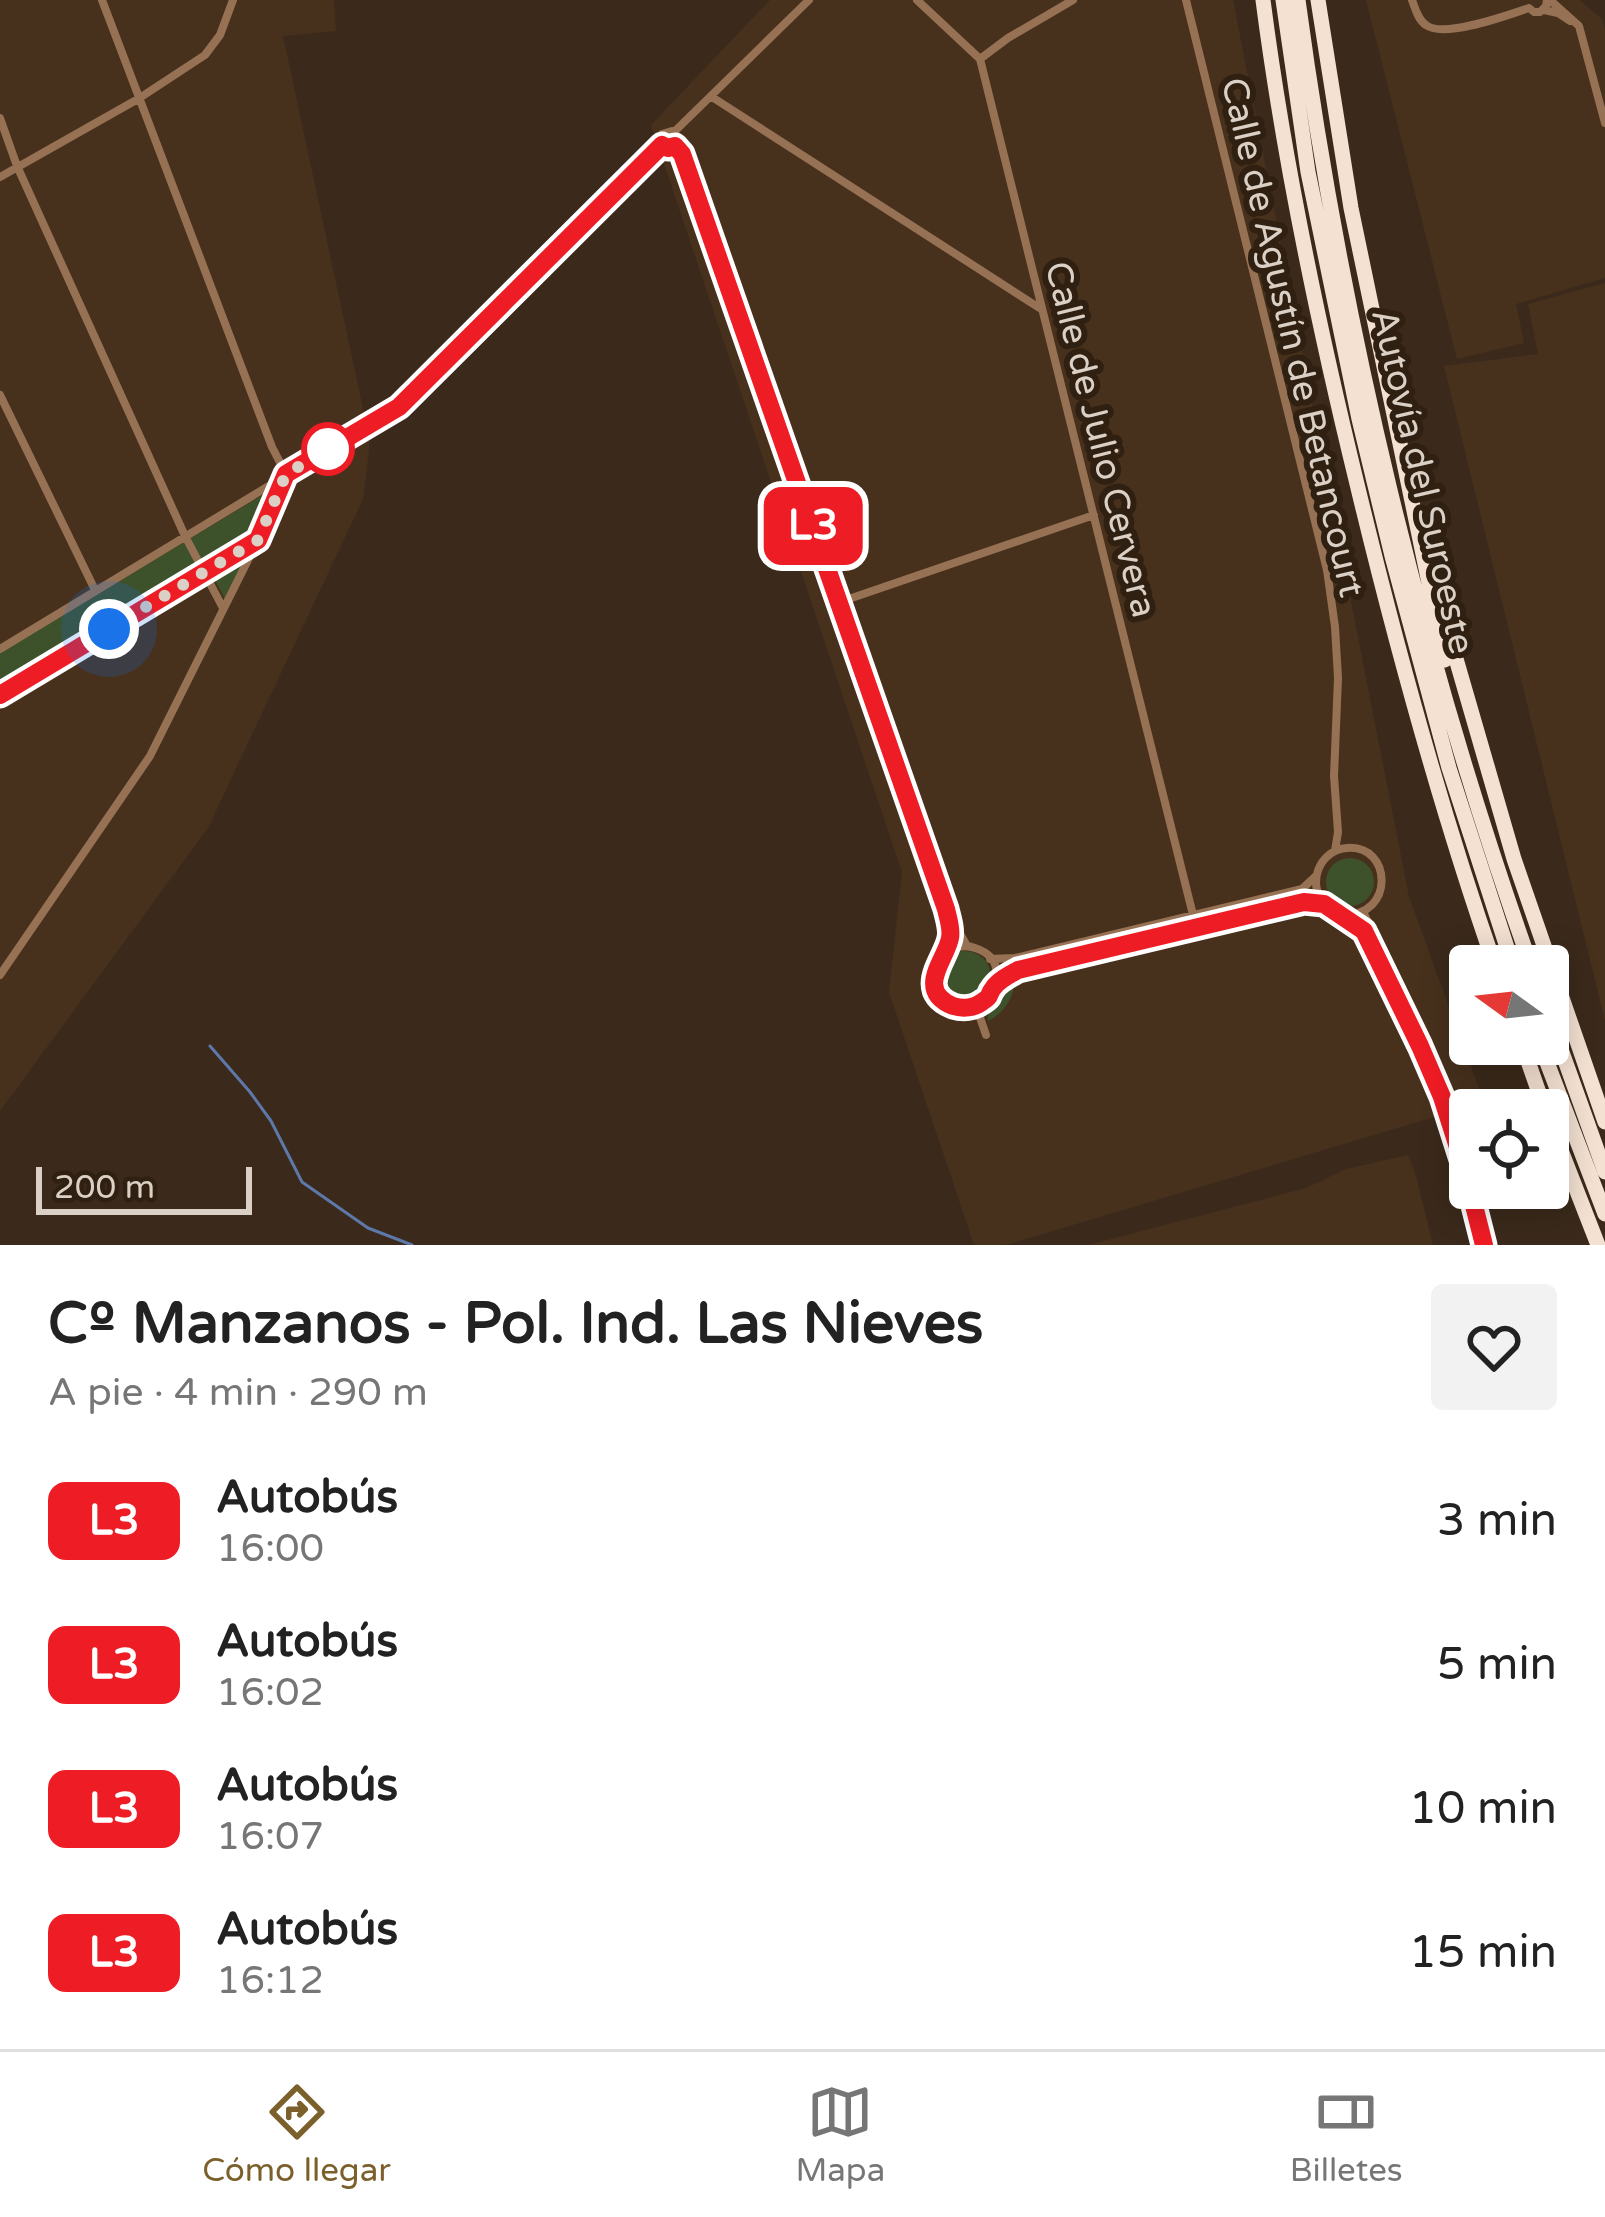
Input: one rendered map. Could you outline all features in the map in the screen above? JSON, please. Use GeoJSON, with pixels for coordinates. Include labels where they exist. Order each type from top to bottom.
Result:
{"type":"FeatureCollection","features":[{"type":"Feature","properties":{"kind":"highway"},"geometry":{"type":"LineString","coordinates":[[1262,0],[1315,301],[1390,623],[1488,945]]}},
{"type":"Feature","properties":{"kind":"highway"},"geometry":{"type":"LineString","coordinates":[[1262,0],[1308,172]]}},
{"type":"Feature","properties":{"kind":"highway","name":"Autovía del Suroeste"},"geometry":{"type":"LineString","coordinates":[[1283,0],[1308,172],[1359,418],[1449,768],[1507,945]]}},
{"type":"Feature","properties":{"kind":"highway","name":"Autovía del Suroeste"},"geometry":{"type":"LineString","coordinates":[[1298,0],[1333,214],[1403,540],[1437,668],[1524,945]]}},
{"type":"Feature","properties":{"kind":"highway"},"geometry":{"type":"LineString","coordinates":[[1318,0],[1351,208],[1452,693],[1501,878]]}},
{"type":"Feature","properties":{"kind":"highway"},"geometry":{"type":"LineString","coordinates":[[1412,496],[1514,859],[1605,1122]]}},
{"type":"Feature","properties":{"kind":"highway"},"geometry":{"type":"LineString","coordinates":[[1548,1065],[1605,1214]]}},
{"type":"Feature","properties":{"kind":"highway"},"geometry":{"type":"LineString","coordinates":[[1567,1065],[1605,1172]]}},
{"type":"Feature","properties":{"kind":"highway"},"geometry":{"type":"LineString","coordinates":[[1569,1170],[1598,1245]]}},
{"type":"Feature","properties":{"kind":"street"},"geometry":{"type":"LineString","coordinates":[[102,0],[286,474]]}},
{"type":"Feature","properties":{"kind":"street"},"geometry":{"type":"LineString","coordinates":[[0,177],[205,55],[220,35],[233,0]]}},
{"type":"Feature","properties":{"kind":"street"},"geometry":{"type":"LineString","coordinates":[[674,132],[808,0]]}},
{"type":"Feature","properties":{"kind":"street"},"geometry":{"type":"LineString","coordinates":[[917,0],[980,59],[1073,0]]}},
{"type":"Feature","properties":{"kind":"street","name":"Calle de Agustín de Betancourt"},"geometry":{"type":"LineString","coordinates":[[1186,0],[1327,570],[1338,678],[1335,850]]}},
{"type":"Feature","properties":{"kind":"street"},"geometry":{"type":"LineString","coordinates":[[1412,0],[1427,27],[1440,29],[1468,26],[1529,4],[1536,13],[1547,3],[1579,26],[1605,123]]}},
{"type":"Feature","properties":{"kind":"street","name":"Calle de Julio Cervera"},"geometry":{"type":"LineString","coordinates":[[980,59],[1193,916]]}},
{"type":"Feature","properties":{"kind":"street"},"geometry":{"type":"LineString","coordinates":[[712,97],[1041,309]]}},
{"type":"Feature","properties":{"kind":"street"},"geometry":{"type":"LineString","coordinates":[[0,118],[17,166],[185,536],[224,609]]}},
{"type":"Feature","properties":{"kind":"street"},"geometry":{"type":"LineString","coordinates":[[0,649],[399,407],[662,145],[662,134],[674,132]]}},
{"type":"Feature","properties":{"kind":"street"},"geometry":{"type":"LineString","coordinates":[[674,132],[675,146]]}},
{"type":"Feature","properties":{"kind":"street"},"geometry":{"type":"LineString","coordinates":[[662,145],[675,146]]}},
{"type":"Feature","properties":{"kind":"street"},"geometry":{"type":"LineString","coordinates":[[675,146],[682,154],[946,909],[951,934],[949,944],[941,957],[934,979],[937,990],[943,999],[964,1008],[976,1006],[991,993],[996,975],[990,959],[976,948],[958,946],[941,957]]}},
{"type":"Feature","properties":{"kind":"street"},"geometry":{"type":"LineString","coordinates":[[0,395],[95,590]]}},
{"type":"Feature","properties":{"kind":"street"},"geometry":{"type":"LineString","coordinates":[[272,447],[287,460],[304,464]]}},
{"type":"Feature","properties":{"kind":"street"},"geometry":{"type":"LineString","coordinates":[[0,975],[150,756],[286,474]]}},
{"type":"Feature","properties":{"kind":"street"},"geometry":{"type":"LineString","coordinates":[[840,602],[1094,515]]}},
{"type":"Feature","properties":{"kind":"street"},"geometry":{"type":"LineString","coordinates":[[0,695],[258,540]]}},
{"type":"Feature","properties":{"kind":"street"},"geometry":{"type":"LineString","coordinates":[[1338,832],[1374,859],[1382,878],[1378,898],[1364,912],[1342,915]]}},
{"type":"Feature","properties":{"kind":"street"},"geometry":{"type":"LineString","coordinates":[[990,959],[1015,958],[1302,889],[1316,876],[1326,856],[1356,848]]}},
{"type":"Feature","properties":{"kind":"street"},"geometry":{"type":"LineString","coordinates":[[1316,876],[1324,904]]}},
{"type":"Feature","properties":{"kind":"street"},"geometry":{"type":"LineString","coordinates":[[995,984],[1018,970],[1304,902],[1324,904],[1364,931],[1420,1046],[1442,1097],[1484,1245]]}},
{"type":"Feature","properties":{"kind":"street"},"geometry":{"type":"LineString","coordinates":[[946,909],[968,946]]}},
{"type":"Feature","properties":{"kind":"street"},"geometry":{"type":"LineString","coordinates":[[1364,912],[1368,922],[1364,931]]}},
{"type":"Feature","properties":{"kind":"street"},"geometry":{"type":"LineString","coordinates":[[976,1006],[986,1035]]}},
{"type":"Feature","properties":{"kind":"shaded area"},"geometry":{"type":"Polygon","coordinates":[[[0,0],[334,0],[336,31],[283,36],[370,441],[363,499],[208,828],[0,1111],[0,0]]]}},
{"type":"Feature","properties":{"kind":"shaded area"},"geometry":{"type":"Polygon","coordinates":[[[770,0],[1233,0],[1409,897],[1449,1006],[1449,1065],[1470,1065],[1479,1089],[1449,1089],[1449,1112],[1006,1245],[974,1245],[889,992],[902,872],[651,125],[770,0]]]}},
{"type":"Feature","properties":{"kind":"shaded area"},"geometry":{"type":"Polygon","coordinates":[[[1366,0],[1579,0],[1602,19],[1605,278],[1516,304],[1524,343],[1457,359],[1366,0]]]}},
{"type":"Feature","properties":{"kind":"shaded area"},"geometry":{"type":"Polygon","coordinates":[[[1605,283],[1605,1021],[1444,366],[1538,354],[1528,304],[1605,283]]]}},
{"type":"Feature","properties":{"kind":"shaded area"},"geometry":{"type":"Polygon","coordinates":[[[1408,1155],[1433,1245],[1088,1245],[1306,1188],[1346,1169],[1408,1155]]]}},
{"type":"Feature","properties":{"kind":"green space"},"geometry":{"type":"Polygon","coordinates":[[[271,490],[275,495],[225,599],[208,567],[0,691],[0,653],[271,490]]]}},
{"type":"Feature","properties":{"kind":"green space"},"geometry":{"type":"Polygon","coordinates":[[[1350,858],[1367,865],[1374,882],[1367,899],[1350,906],[1333,899],[1326,882],[1333,865],[1350,858]]]}},
{"type":"Feature","properties":{"kind":"green space"},"geometry":{"type":"Polygon","coordinates":[[[965,951],[984,958],[991,977],[984,996],[965,1003],[946,996],[939,977],[946,958],[965,951]]]}},
{"type":"Feature","properties":{"kind":"green space"},"geometry":{"type":"Polygon","coordinates":[[[1015,976],[1008,1003],[988,1021],[995,994],[1015,976]]]}},
{"type":"Feature","properties":{"kind":"waterway"},"geometry":{"type":"LineString","coordinates":[[210,1046],[271,1121],[302,1182],[368,1228],[412,1245]]}},
{"type":"Feature","properties":{"kind":"bus line","name":"L3"},"geometry":{"type":"LineString","coordinates":[[0,695],[258,540],[286,474],[399,407],[662,145],[675,146],[682,154],[946,909],[951,934],[934,979],[943,999],[953,1006],[976,1006],[995,984],[1018,970],[1304,902],[1324,904],[1364,931],[1420,1046],[1442,1097],[1484,1245]]}},
{"type":"Feature","properties":{"kind":"route"},"geometry":{"type":"LineString","coordinates":[[109,629],[258,540],[286,474],[339,443],[328,449]]}}]}
